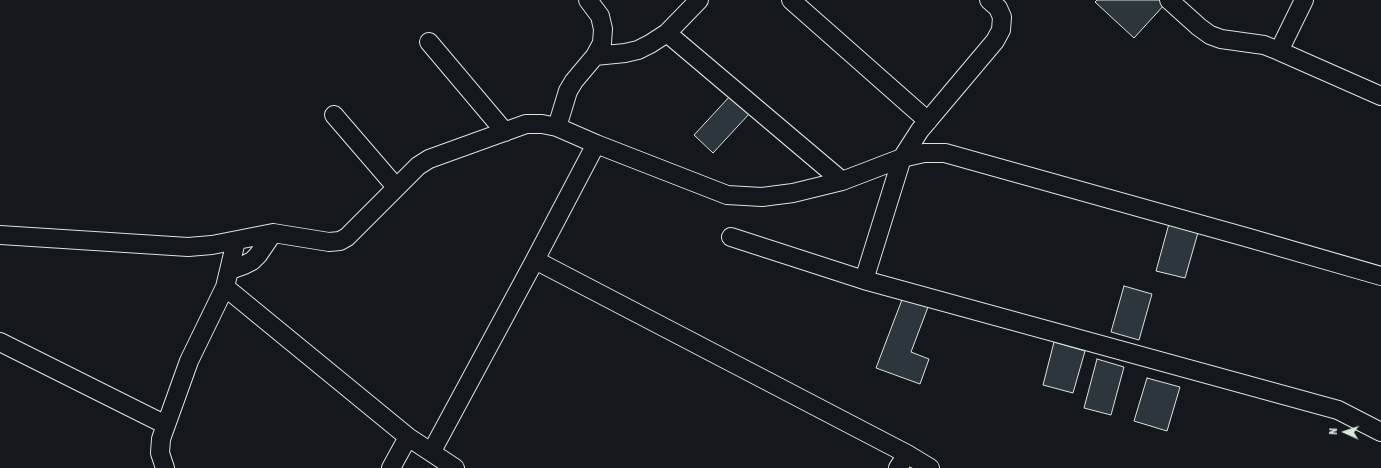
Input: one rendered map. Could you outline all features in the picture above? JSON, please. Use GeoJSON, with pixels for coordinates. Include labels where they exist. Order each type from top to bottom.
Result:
{"type":"FeatureCollection","features":[{"type":"Feature","properties":{"kind":"street"},"geometry":{"type":"LineString","coordinates":[[557,127],[568,91],[574,80],[595,56],[602,43],[603,30],[600,16],[588,0]]}},
{"type":"Feature","properties":{"kind":"street"},"geometry":{"type":"LineString","coordinates":[[595,56],[625,53],[638,50],[650,44],[667,33],[699,0]]}},
{"type":"Feature","properties":{"kind":"street"},"geometry":{"type":"LineString","coordinates":[[791,0],[928,121]]}},
{"type":"Feature","properties":{"kind":"street"},"geometry":{"type":"LineString","coordinates":[[864,280],[902,158],[920,130],[995,41],[1001,30],[1002,17],[998,8],[989,0]]}},
{"type":"Feature","properties":{"kind":"street"},"geometry":{"type":"LineString","coordinates":[[1169,0],[1210,35],[1221,39],[1264,45],[1381,96]]}},
{"type":"Feature","properties":{"kind":"street"},"geometry":{"type":"LineString","coordinates":[[1279,51],[1304,0]]}},
{"type":"Feature","properties":{"kind":"street"},"geometry":{"type":"LineString","coordinates":[[667,33],[842,181]]}},
{"type":"Feature","properties":{"kind":"street"},"geometry":{"type":"LineString","coordinates":[[429,42],[504,132]]}},
{"type":"Feature","properties":{"kind":"street"},"geometry":{"type":"LineString","coordinates":[[334,115],[396,187]]}},
{"type":"Feature","properties":{"kind":"street"},"geometry":{"type":"LineString","coordinates":[[0,235],[188,247],[236,241],[273,234],[329,242],[340,241],[348,237],[396,187],[418,166],[429,159],[526,124],[542,124],[557,127],[596,144],[727,195],[762,197],[793,193],[842,181],[902,158],[924,153],[945,153],[1380,274]]}},
{"type":"Feature","properties":{"kind":"street"},"geometry":{"type":"LineString","coordinates":[[432,452],[536,260],[596,144]]}},
{"type":"Feature","properties":{"kind":"street"},"geometry":{"type":"LineString","coordinates":[[227,279],[252,261],[273,234]]}},
{"type":"Feature","properties":{"kind":"street"},"geometry":{"type":"LineString","coordinates":[[731,237],[864,280],[1338,410],[1381,432]]}},
{"type":"Feature","properties":{"kind":"street"},"geometry":{"type":"LineString","coordinates":[[165,468],[160,453],[161,439],[189,361],[227,279],[236,241]]}},
{"type":"Feature","properties":{"kind":"street"},"geometry":{"type":"LineString","coordinates":[[536,260],[903,461],[930,468]]}},
{"type":"Feature","properties":{"kind":"street"},"geometry":{"type":"LineString","coordinates":[[227,279],[408,437],[455,468]]}},
{"type":"Feature","properties":{"kind":"street"},"geometry":{"type":"LineString","coordinates":[[0,342],[166,425]]}},
{"type":"Feature","properties":{"kind":"street"},"geometry":{"type":"LineString","coordinates":[[391,468],[408,437]]}},
{"type":"Feature","properties":{"kind":"building"},"geometry":{"type":"Polygon","coordinates":[[[1097,0],[1161,0],[1165,4],[1134,38],[1095,2],[1097,0]]]}},
{"type":"Feature","properties":{"kind":"building"},"geometry":{"type":"Polygon","coordinates":[[[731,95],[750,113],[713,153],[694,135],[731,95]]]}},
{"type":"Feature","properties":{"kind":"building"},"geometry":{"type":"Polygon","coordinates":[[[1170,220],[1199,229],[1185,278],[1156,271],[1170,220]]]}},
{"type":"Feature","properties":{"kind":"building"},"geometry":{"type":"Polygon","coordinates":[[[1124,286],[1152,294],[1139,340],[1111,332],[1124,286]]]}},
{"type":"Feature","properties":{"kind":"building"},"geometry":{"type":"Polygon","coordinates":[[[903,297],[928,307],[911,352],[929,359],[920,384],[876,368],[903,297]]]}},
{"type":"Feature","properties":{"kind":"building"},"geometry":{"type":"Polygon","coordinates":[[[1054,342],[1085,351],[1073,393],[1043,385],[1054,342]]]}},
{"type":"Feature","properties":{"kind":"building"},"geometry":{"type":"Polygon","coordinates":[[[1097,359],[1124,367],[1111,415],[1084,408],[1097,359]]]}},
{"type":"Feature","properties":{"kind":"building"},"geometry":{"type":"Polygon","coordinates":[[[1147,378],[1180,387],[1167,431],[1134,421],[1147,378]]]}}]}
